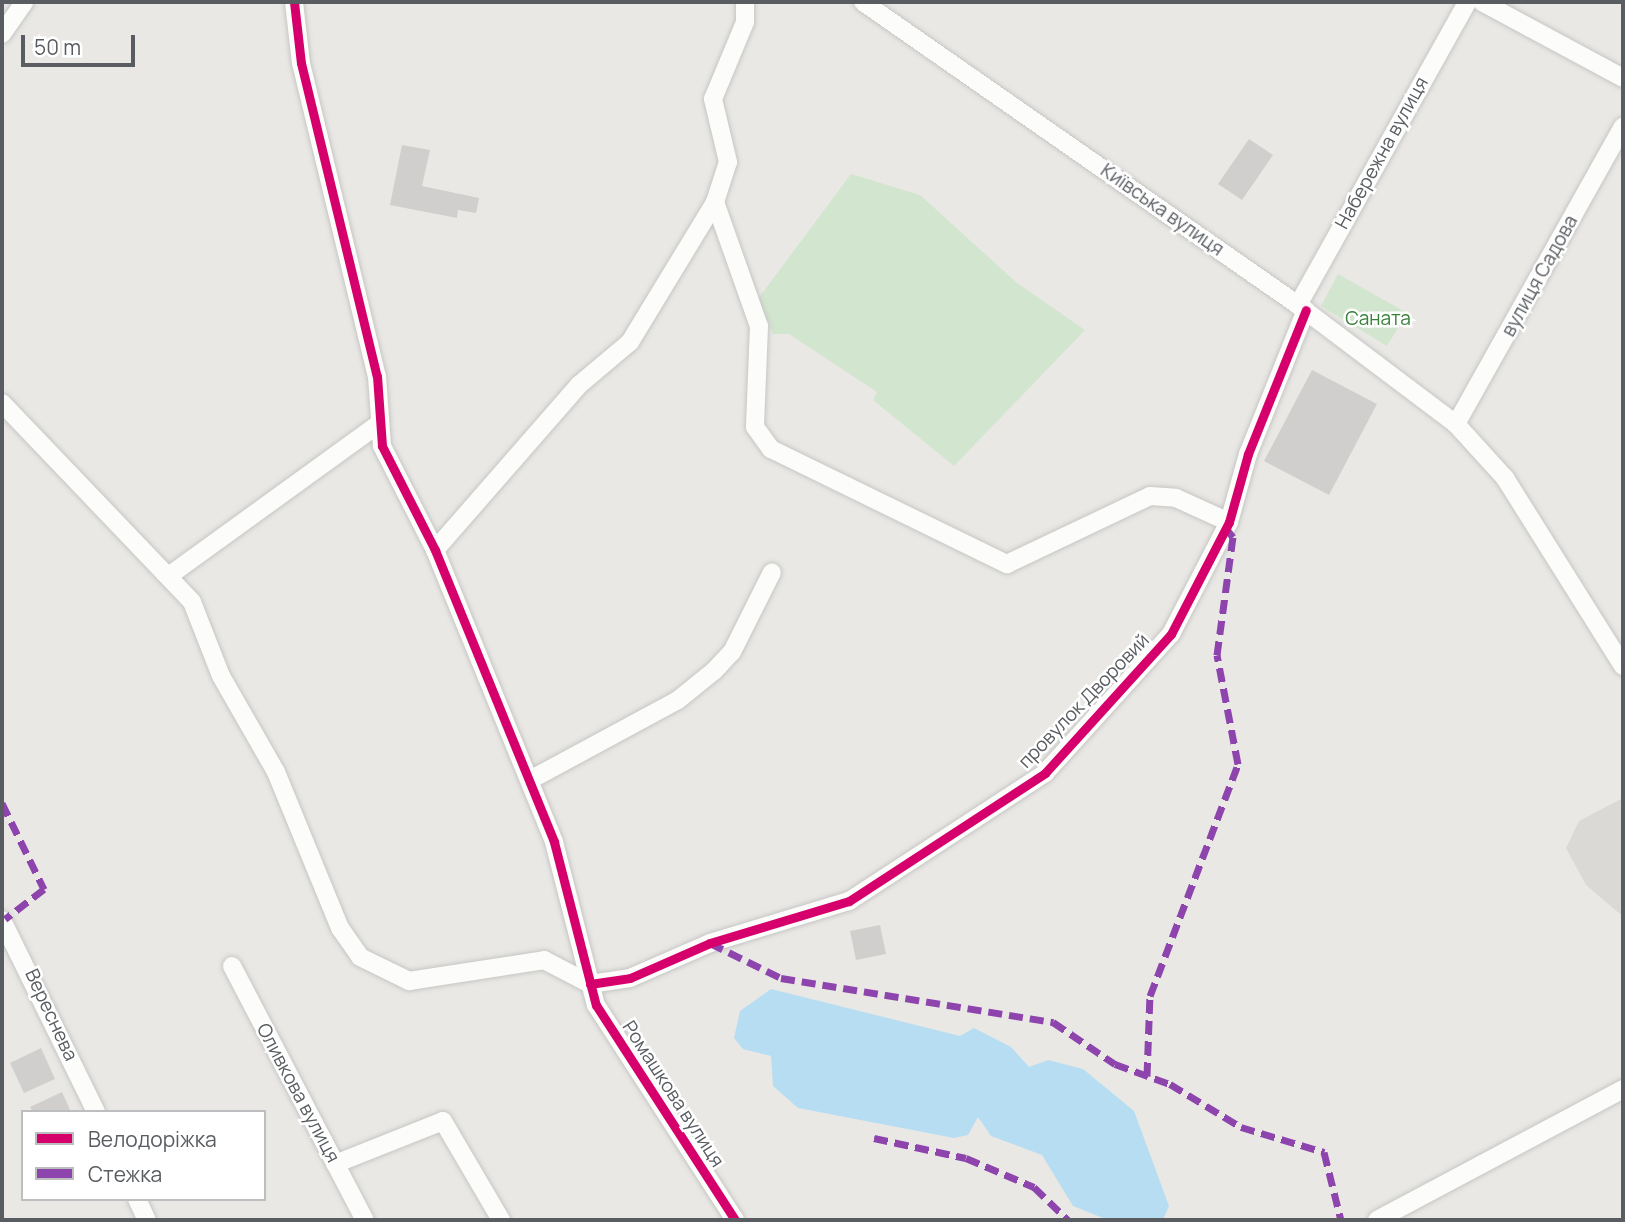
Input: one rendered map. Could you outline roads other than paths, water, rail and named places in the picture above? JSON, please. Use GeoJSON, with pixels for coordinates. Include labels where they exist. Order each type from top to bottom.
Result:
{"type":"FeatureCollection","features":[{"type":"Feature","properties":{"kind":"street"},"geometry":{"type":"LineString","coordinates":[[2,34],[24,2]]}},
{"type":"Feature","properties":{"kind":"street","name":"Ромашкова вулиця"},"geometry":{"type":"LineString","coordinates":[[294,2],[319,145],[377,376],[380,423],[392,472],[435,550],[554,842],[590,984],[634,1069],[735,1220]]}},
{"type":"Feature","properties":{"kind":"street"},"geometry":{"type":"LineString","coordinates":[[435,550],[580,384],[630,342],[715,202],[729,162],[713,99],[745,22],[745,2]]}},
{"type":"Feature","properties":{"kind":"street","name":"Київська вулиця"},"geometry":{"type":"LineString","coordinates":[[863,2],[1302,308],[1456,425],[1534,519],[1623,666]]}},
{"type":"Feature","properties":{"kind":"street","name":"Набережна вулиця"},"geometry":{"type":"LineString","coordinates":[[1302,308],[1466,2]]}},
{"type":"Feature","properties":{"kind":"street"},"geometry":{"type":"LineString","coordinates":[[1482,2],[1623,78]]}},
{"type":"Feature","properties":{"kind":"street","name":"вулиця Садова"},"geometry":{"type":"LineString","coordinates":[[1456,425],[1623,127]]}},
{"type":"Feature","properties":{"kind":"street"},"geometry":{"type":"LineString","coordinates":[[715,202],[759,326],[755,427],[771,449],[1007,564],[1150,496],[1176,498],[1229,522]]}},
{"type":"Feature","properties":{"kind":"street","name":"провулок Дворовий"},"geometry":{"type":"LineString","coordinates":[[590,984],[630,978],[710,943],[849,901],[1045,773],[1171,634],[1229,522],[1248,454],[1302,308]]}},
{"type":"Feature","properties":{"kind":"street"},"geometry":{"type":"LineString","coordinates":[[2,403],[63,473],[170,575],[192,602],[221,676],[275,772],[340,928],[360,957],[409,981],[544,960],[590,984]]}},
{"type":"Feature","properties":{"kind":"street"},"geometry":{"type":"LineString","coordinates":[[170,575],[380,423]]}},
{"type":"Feature","properties":{"kind":"street"},"geometry":{"type":"LineString","coordinates":[[530,780],[678,700],[714,671],[732,652],[772,572]]}},
{"type":"Feature","properties":{"kind":"street","name":"Вереснева"},"geometry":{"type":"LineString","coordinates":[[3,920],[95,1110]]}},
{"type":"Feature","properties":{"kind":"street","name":"Оливкова вулиця"},"geometry":{"type":"LineString","coordinates":[[232,966],[365,1220]]}},
{"type":"Feature","properties":{"kind":"street"},"geometry":{"type":"LineString","coordinates":[[1377,1220],[1623,1089]]}},
{"type":"Feature","properties":{"kind":"street"},"geometry":{"type":"LineString","coordinates":[[335,1164],[443,1121],[501,1220]]}},
{"type":"Feature","properties":{"kind":"street"},"geometry":{"type":"LineString","coordinates":[[138,1201],[147,1220]]}},
{"type":"Feature","properties":{"kind":"water"},"geometry":{"type":"Polygon","coordinates":[[[771,989],[960,1036],[974,1028],[1011,1047],[1029,1067],[1048,1060],[1083,1069],[1134,1111],[1169,1206],[1163,1220],[1108,1220],[1073,1206],[1042,1155],[991,1136],[978,1117],[968,1135],[954,1138],[798,1108],[773,1086],[771,1056],[743,1049],[734,1038],[740,1011],[771,989]]]}},
{"type":"Feature","properties":{"kind":"park label","name":"Саната"},"geometry":{"type":"Point","coordinates":[1378,319]}}]}
